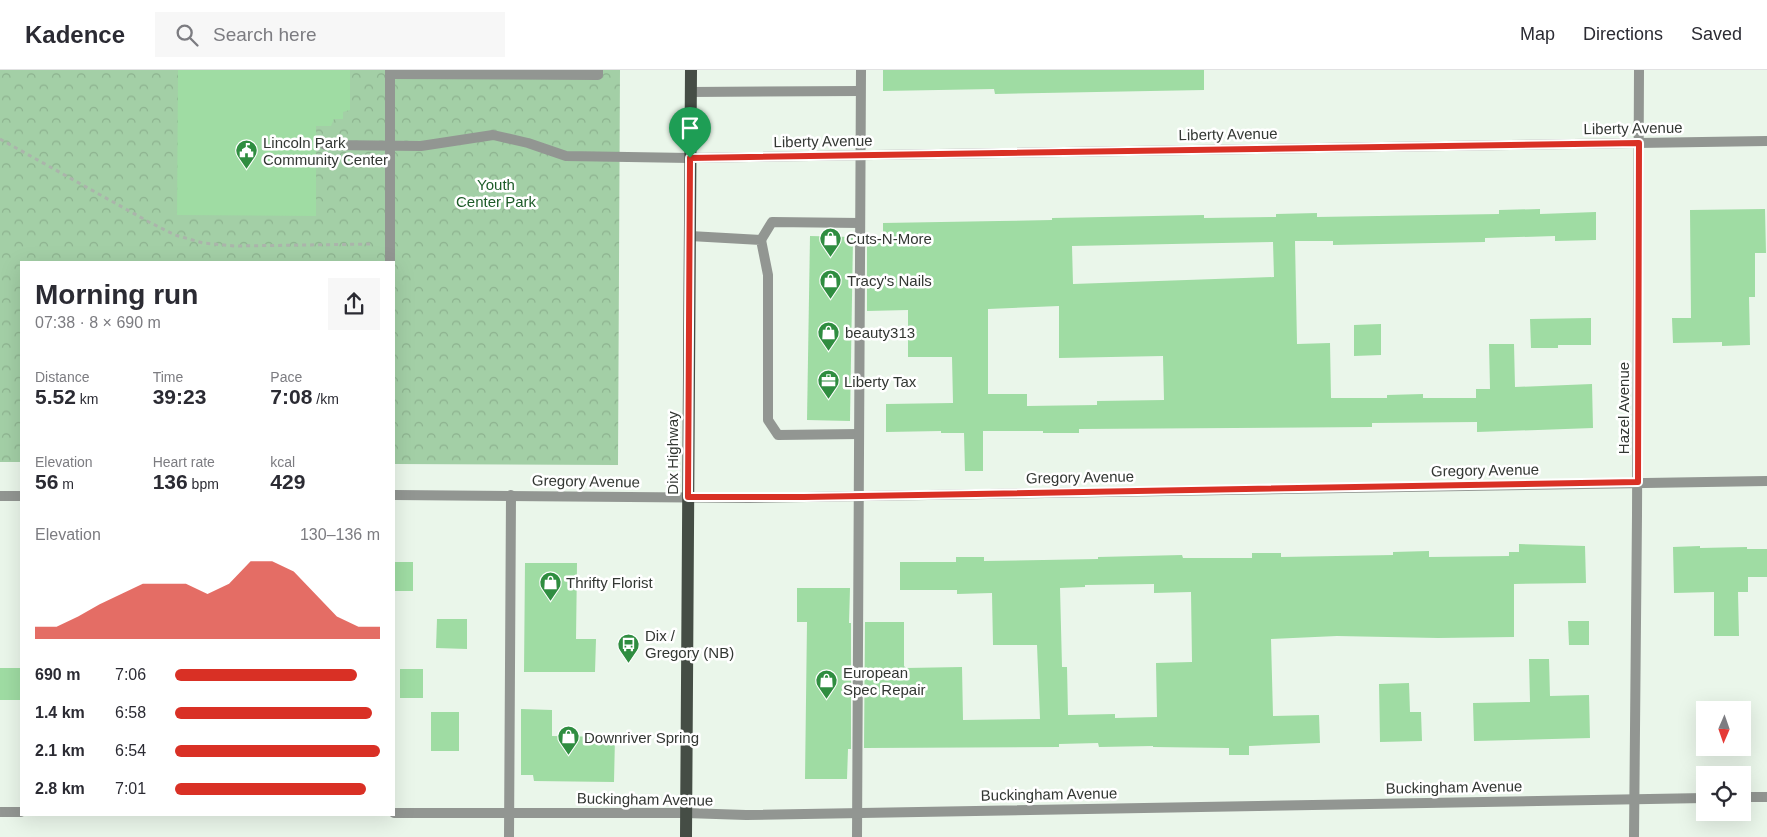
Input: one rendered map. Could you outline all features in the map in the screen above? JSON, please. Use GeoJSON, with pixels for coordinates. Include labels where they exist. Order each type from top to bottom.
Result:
{"type":"FeatureCollection","features":[{"type":"Feature","properties":{"kind":"main road","name":"Dix Highway"},"geometry":{"type":"LineString","coordinates":[[686,837],[691,70]]}},
{"type":"Feature","properties":{"kind":"street"},"geometry":{"type":"LineString","coordinates":[[390,261],[390,72],[598,75],[598,70]]}},
{"type":"Feature","properties":{"kind":"street"},"geometry":{"type":"LineString","coordinates":[[858,837],[860,70]]}},
{"type":"Feature","properties":{"kind":"street","name":"Hazel Avenue"},"geometry":{"type":"LineString","coordinates":[[1634,837],[1638,482],[1639,70]]}},
{"type":"Feature","properties":{"kind":"street"},"geometry":{"type":"LineString","coordinates":[[691,92],[860,91]]}},
{"type":"Feature","properties":{"kind":"street","name":"Liberty Avenue"},"geometry":{"type":"LineString","coordinates":[[325,146],[420,146],[493,135],[528,143],[566,156],[690,158],[1767,141]]}},
{"type":"Feature","properties":{"kind":"street"},"geometry":{"type":"LineString","coordinates":[[859,434],[778,435],[768,420],[768,275],[761,240],[772,222],[860,223]]}},
{"type":"Feature","properties":{"kind":"street"},"geometry":{"type":"LineString","coordinates":[[690,236],[761,240]]}},
{"type":"Feature","properties":{"kind":"street","name":"Gregory Avenue"},"geometry":{"type":"LineString","coordinates":[[395,495],[749,498],[1767,481]]}},
{"type":"Feature","properties":{"kind":"street"},"geometry":{"type":"LineString","coordinates":[[509,837],[512,495]]}},
{"type":"Feature","properties":{"kind":"street"},"geometry":{"type":"LineString","coordinates":[[0,496],[20,496]]}},
{"type":"Feature","properties":{"kind":"street"},"geometry":{"type":"LineString","coordinates":[[1751,797],[1767,797]]}},
{"type":"Feature","properties":{"kind":"street","name":"Buckingham Avenue"},"geometry":{"type":"LineString","coordinates":[[395,812],[746,815],[1696,798]]}},
{"type":"Feature","properties":{"kind":"street"},"geometry":{"type":"LineString","coordinates":[[0,812],[20,812]]}},
{"type":"Feature","properties":{"kind":"path"},"geometry":{"type":"LineString","coordinates":[[0,139],[174,235],[202,243],[235,246],[390,244]]}},
{"type":"Feature","properties":{"kind":"green space","name":"Youth Center Park"},"geometry":{"type":"Polygon","coordinates":[[[0,70],[620,70],[618,465],[395,464],[395,261],[20,261],[20,462],[0,462],[0,70]]]}},
{"type":"Feature","properties":{"kind":"building","name":"Lincoln Park Community Center"},"geometry":{"type":"Polygon","coordinates":[[[178,70],[350,70],[350,110],[343,112],[343,119],[334,119],[331,126],[316,126],[316,216],[177,215],[178,70]]]}},
{"type":"Feature","properties":{"kind":"building"},"geometry":{"type":"Polygon","coordinates":[[[883,70],[1204,70],[1204,90],[995,94],[994,89],[883,91],[883,70]]]}},
{"type":"Feature","properties":{"kind":"building"},"geometry":{"type":"Polygon","coordinates":[[[1540,209],[1540,214],[1596,212],[1596,240],[1555,241],[1555,236],[1485,238],[1485,242],[1333,245],[1333,241],[1295,241],[1297,344],[1330,343],[1331,398],[1387,398],[1387,395],[1423,394],[1423,398],[1476,398],[1476,389],[1490,389],[1489,344],[1514,344],[1515,387],[1592,384],[1593,428],[1477,432],[1477,422],[1372,423],[1372,427],[1079,429],[1079,433],[983,431],[983,471],[965,471],[964,433],[941,433],[941,431],[886,432],[886,404],[953,403],[952,357],[908,357],[908,310],[867,311],[867,237],[883,237],[883,223],[1204,215],[1204,218],[1276,217],[1276,214],[1317,213],[1317,217],[1499,214],[1499,210],[1540,209]],[[1273,242],[1072,246],[1073,284],[1274,277],[1273,242]],[[1059,306],[988,309],[988,394],[1027,394],[1027,406],[1097,405],[1097,401],[1164,400],[1163,356],[1059,358],[1059,306]]]}},
{"type":"Feature","properties":{"kind":"building"},"geometry":{"type":"Polygon","coordinates":[[[1765,209],[1766,253],[1755,253],[1755,297],[1749,297],[1750,345],[1722,346],[1722,342],[1673,343],[1672,318],[1691,318],[1690,210],[1765,209]]]}},
{"type":"Feature","properties":{"kind":"building"},"geometry":{"type":"Polygon","coordinates":[[[810,236],[853,237],[850,421],[807,420],[810,236]]]}},
{"type":"Feature","properties":{"kind":"building"},"geometry":{"type":"Polygon","coordinates":[[[1591,318],[1591,345],[1558,345],[1558,348],[1531,348],[1530,319],[1591,318]]]}},
{"type":"Feature","properties":{"kind":"building"},"geometry":{"type":"Polygon","coordinates":[[[1381,324],[1381,355],[1354,356],[1354,325],[1381,324]]]}},
{"type":"Feature","properties":{"kind":"building"},"geometry":{"type":"Polygon","coordinates":[[[1519,544],[1585,546],[1586,583],[1514,584],[1514,637],[1337,636],[1271,639],[1273,716],[1319,715],[1320,743],[1249,746],[1249,755],[1229,755],[1229,748],[1099,747],[1098,743],[1059,744],[1059,747],[864,748],[865,622],[904,622],[904,666],[906,668],[962,667],[963,720],[1040,719],[1037,645],[993,645],[992,593],[957,594],[957,590],[900,590],[900,562],[956,562],[956,557],[984,557],[984,561],[1182,555],[1183,558],[1252,558],[1252,553],[1281,553],[1281,557],[1393,555],[1393,552],[1429,551],[1429,557],[1509,556],[1509,552],[1519,552],[1519,544]],[[1154,584],[1085,585],[1085,587],[1060,588],[1062,667],[1067,667],[1068,715],[1115,714],[1115,718],[1157,717],[1156,663],[1192,662],[1191,592],[1154,593],[1154,584]]]}},
{"type":"Feature","properties":{"kind":"building"},"geometry":{"type":"Polygon","coordinates":[[[1700,546],[1700,548],[1747,547],[1747,549],[1767,549],[1767,577],[1748,577],[1748,592],[1738,592],[1739,636],[1714,636],[1714,592],[1674,593],[1673,547],[1700,546]]]}},
{"type":"Feature","properties":{"kind":"building"},"geometry":{"type":"Polygon","coordinates":[[[395,562],[413,562],[413,591],[395,591],[395,562]]]}},
{"type":"Feature","properties":{"kind":"building","name":"Thrifty Florist"},"geometry":{"type":"Polygon","coordinates":[[[525,563],[577,563],[576,639],[596,639],[595,672],[524,672],[525,563]]]}},
{"type":"Feature","properties":{"kind":"building","name":"European Spec Repair"},"geometry":{"type":"Polygon","coordinates":[[[797,588],[850,588],[851,749],[848,749],[847,779],[805,779],[807,622],[797,622],[797,588]]]}},
{"type":"Feature","properties":{"kind":"building"},"geometry":{"type":"Polygon","coordinates":[[[437,619],[467,619],[467,649],[436,648],[437,619]]]}},
{"type":"Feature","properties":{"kind":"building"},"geometry":{"type":"Polygon","coordinates":[[[1568,621],[1589,621],[1589,645],[1569,645],[1568,621]]]}},
{"type":"Feature","properties":{"kind":"building"},"geometry":{"type":"Polygon","coordinates":[[[1529,659],[1549,659],[1550,696],[1589,695],[1590,738],[1474,741],[1473,703],[1530,702],[1529,659]]]}},
{"type":"Feature","properties":{"kind":"building"},"geometry":{"type":"Polygon","coordinates":[[[0,668],[20,668],[20,700],[0,700],[0,668]]]}},
{"type":"Feature","properties":{"kind":"building"},"geometry":{"type":"Polygon","coordinates":[[[400,669],[423,669],[423,698],[400,698],[400,669]]]}},
{"type":"Feature","properties":{"kind":"building"},"geometry":{"type":"Polygon","coordinates":[[[1409,683],[1410,712],[1421,712],[1422,741],[1380,742],[1379,684],[1409,683]]]}},
{"type":"Feature","properties":{"kind":"building","name":"Downriver Spring"},"geometry":{"type":"Polygon","coordinates":[[[521,709],[552,710],[552,736],[615,737],[614,782],[534,781],[533,775],[521,775],[521,709]]]}},
{"type":"Feature","properties":{"kind":"building"},"geometry":{"type":"Polygon","coordinates":[[[431,712],[459,712],[459,751],[431,751],[431,712]]]}},
{"type":"Feature","properties":{"kind":"place","name":"Lincoln Park Community Center"},"geometry":{"type":"Point","coordinates":[247,170]}},
{"type":"Feature","properties":{"kind":"place","name":"Cuts-N-More"},"geometry":{"type":"Point","coordinates":[830,257]}},
{"type":"Feature","properties":{"kind":"place","name":"Tracy's Nails"},"geometry":{"type":"Point","coordinates":[831,299]}},
{"type":"Feature","properties":{"kind":"place","name":"beauty313"},"geometry":{"type":"Point","coordinates":[829,351]}},
{"type":"Feature","properties":{"kind":"place","name":"Liberty Tax"},"geometry":{"type":"Point","coordinates":[828,400]}},
{"type":"Feature","properties":{"kind":"place","name":"Thrifty Florist"},"geometry":{"type":"Point","coordinates":[550,601]}},
{"type":"Feature","properties":{"kind":"place","name":"Dix / Gregory (NB)"},"geometry":{"type":"Point","coordinates":[629,663]}},
{"type":"Feature","properties":{"kind":"place","name":"European Spec Repair"},"geometry":{"type":"Point","coordinates":[827,700]}},
{"type":"Feature","properties":{"kind":"place","name":"Downriver Spring"},"geometry":{"type":"Point","coordinates":[568,756]}},
{"type":"Feature","properties":{"kind":"route"},"geometry":{"type":"LineString","coordinates":[[1639,143],[1638,482],[749,498],[688,497],[690,158],[1639,143]]}}]}
